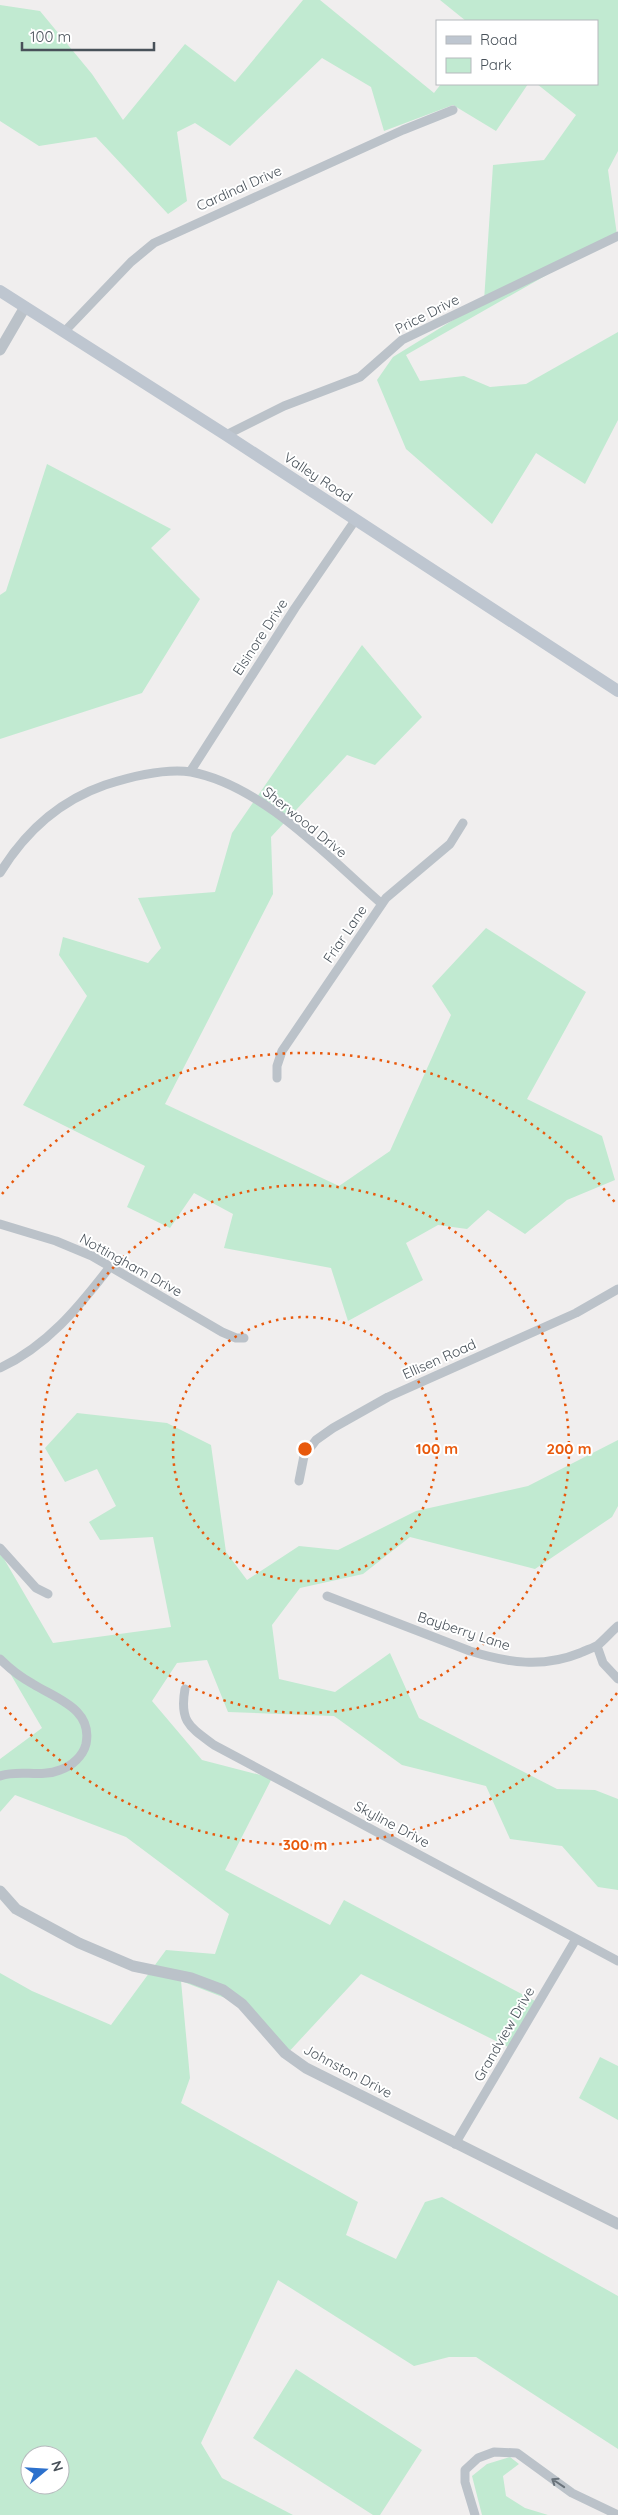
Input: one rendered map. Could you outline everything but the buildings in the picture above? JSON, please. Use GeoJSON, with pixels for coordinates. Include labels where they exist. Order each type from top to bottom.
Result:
{"type":"FeatureCollection","features":[{"type":"Feature","properties":{"kind":"main road","name":"Valley Road"},"geometry":{"type":"LineString","coordinates":[[0,292],[226,435],[618,691]]}},
{"type":"Feature","properties":{"kind":"street","name":"Cardinal Drive"},"geometry":{"type":"LineString","coordinates":[[64,332],[131,262],[154,243],[394,134],[453,110]]}},
{"type":"Feature","properties":{"kind":"street","name":"Price Drive"},"geometry":{"type":"LineString","coordinates":[[226,435],[284,406],[360,377],[402,340],[618,236]]}},
{"type":"Feature","properties":{"kind":"street"},"geometry":{"type":"LineString","coordinates":[[0,350],[25,308]]}},
{"type":"Feature","properties":{"kind":"street","name":"Elsinore Drive"},"geometry":{"type":"LineString","coordinates":[[190,772],[295,608],[356,520]]}},
{"type":"Feature","properties":{"kind":"street","name":"Sherwood Drive"},"geometry":{"type":"LineString","coordinates":[[0,873],[25,839],[45,818],[85,792],[138,776],[175,771],[190,772],[206,776],[246,793],[275,811],[382,904]]}},
{"type":"Feature","properties":{"kind":"street","name":"Friar Lane"},"geometry":{"type":"LineString","coordinates":[[277,1078],[277,1066],[282,1051],[382,904],[450,844],[463,823]]}},
{"type":"Feature","properties":{"kind":"street","name":"Nottingham Drive"},"geometry":{"type":"LineString","coordinates":[[0,1224],[56,1241],[92,1256],[109,1268],[222,1332],[236,1338],[244,1338]]}},
{"type":"Feature","properties":{"kind":"street"},"geometry":{"type":"LineString","coordinates":[[0,1368],[31,1351],[56,1331],[86,1299],[109,1268]]}},
{"type":"Feature","properties":{"kind":"street","name":"Ellisen Road"},"geometry":{"type":"LineString","coordinates":[[299,1482],[304,1456],[316,1440],[338,1424],[388,1396],[576,1313],[618,1289]]}},
{"type":"Feature","properties":{"kind":"street"},"geometry":{"type":"LineString","coordinates":[[0,1548],[36,1588],[48,1594]]}},
{"type":"Feature","properties":{"kind":"street","name":"Bayberry Lane"},"geometry":{"type":"LineString","coordinates":[[327,1596],[470,1651],[507,1661],[547,1662],[571,1657],[597,1646],[618,1626]]}},
{"type":"Feature","properties":{"kind":"street"},"geometry":{"type":"LineString","coordinates":[[597,1646],[603,1663],[618,1678]]}},
{"type":"Feature","properties":{"kind":"street"},"geometry":{"type":"LineString","coordinates":[[0,1659],[21,1678],[63,1700],[76,1710],[81,1716],[87,1737],[85,1749],[80,1756],[60,1770],[0,1776]]}},
{"type":"Feature","properties":{"kind":"street","name":"Skyline Drive"},"geometry":{"type":"LineString","coordinates":[[185,1690],[182,1706],[184,1718],[189,1726],[214,1745],[618,1961]]}},
{"type":"Feature","properties":{"kind":"street","name":"Johnston Drive"},"geometry":{"type":"LineString","coordinates":[[0,1891],[16,1909],[79,1943],[133,1966],[191,1978],[223,1990],[242,2004],[285,2053],[306,2068],[618,2224]]}},
{"type":"Feature","properties":{"kind":"street","name":"Grandview Drive"},"geometry":{"type":"LineString","coordinates":[[455,2144],[576,1938]]}},
{"type":"Feature","properties":{"kind":"street"},"geometry":{"type":"LineString","coordinates":[[475,2515],[464,2475],[467,2466],[478,2458],[502,2452],[516,2453],[572,2493],[618,2515]]}},
{"type":"Feature","properties":{"kind":"green space"},"geometry":{"type":"Polygon","coordinates":[[[303,0],[320,0],[434,93],[440,85],[527,85],[496,131],[453,105],[384,131],[371,87],[322,58],[230,146],[195,123],[177,132],[187,201],[168,214],[96,137],[39,146],[0,121],[0,5],[40,11],[92,74],[123,120],[185,44],[235,82],[303,0]]]}},
{"type":"Feature","properties":{"kind":"green space"},"geometry":{"type":"Polygon","coordinates":[[[440,0],[618,0],[618,151],[608,170],[617,235],[406,355],[420,381],[464,376],[490,387],[526,384],[618,332],[618,420],[585,484],[536,453],[492,524],[406,449],[377,380],[393,357],[484,301],[493,165],[544,160],[576,115],[538,85],[598,85],[598,20],[465,20],[440,0]]]}},
{"type":"Feature","properties":{"kind":"green space"},"geometry":{"type":"Polygon","coordinates":[[[47,464],[171,529],[151,548],[200,599],[142,693],[0,739],[0,595],[6,591],[47,464]]]}},
{"type":"Feature","properties":{"kind":"green space"},"geometry":{"type":"Polygon","coordinates":[[[362,645],[422,717],[375,765],[347,755],[271,837],[273,894],[165,1104],[339,1186],[390,1151],[451,1015],[432,986],[486,928],[586,992],[527,1099],[602,1136],[615,1180],[567,1200],[525,1234],[488,1210],[467,1229],[438,1225],[406,1243],[423,1280],[348,1321],[331,1268],[224,1248],[233,1214],[194,1193],[170,1228],[127,1207],[145,1166],[23,1105],[87,996],[59,955],[63,937],[148,963],[161,948],[138,898],[215,892],[232,833],[362,645]]]}},
{"type":"Feature","properties":{"kind":"green space"},"geometry":{"type":"Polygon","coordinates":[[[77,1413],[167,1423],[211,1445],[226,1552],[247,1580],[299,1546],[338,1550],[416,1511],[528,1486],[618,1440],[618,1506],[612,1517],[535,1569],[410,1537],[363,1574],[300,1588],[272,1625],[279,1679],[335,1692],[390,1653],[419,1718],[557,1789],[595,1790],[618,1799],[618,1890],[598,1887],[562,1846],[510,1839],[486,1786],[402,1765],[334,1716],[228,1712],[207,1660],[177,1663],[152,1701],[202,1760],[272,1778],[225,1870],[330,1925],[344,1900],[535,2001],[508,2047],[361,1974],[285,2056],[233,2001],[181,1981],[190,2078],[181,2103],[358,2202],[346,2235],[396,2259],[425,2202],[442,2197],[618,2296],[618,2449],[476,2357],[449,2357],[414,2366],[278,2280],[201,2443],[222,2478],[293,2515],[0,2515],[0,1973],[32,1991],[111,2025],[166,1950],[215,1954],[229,1914],[126,1837],[15,1795],[0,1812],[0,1759],[42,1728],[0,1656],[0,1552],[53,1643],[171,1627],[153,1537],[100,1540],[89,1522],[116,1506],[97,1469],[65,1482],[45,1448],[77,1413]]]}},
{"type":"Feature","properties":{"kind":"green space"},"geometry":{"type":"Polygon","coordinates":[[[600,2057],[618,2066],[618,2120],[579,2098],[600,2057]]]}},
{"type":"Feature","properties":{"kind":"green space"},"geometry":{"type":"Polygon","coordinates":[[[296,2369],[422,2450],[380,2515],[373,2515],[253,2438],[296,2369]]]}},
{"type":"Feature","properties":{"kind":"green space"},"geometry":{"type":"Polygon","coordinates":[[[510,2457],[519,2464],[503,2476],[506,2496],[525,2508],[548,2515],[482,2515],[472,2476],[487,2464],[510,2457]]]}}]}
